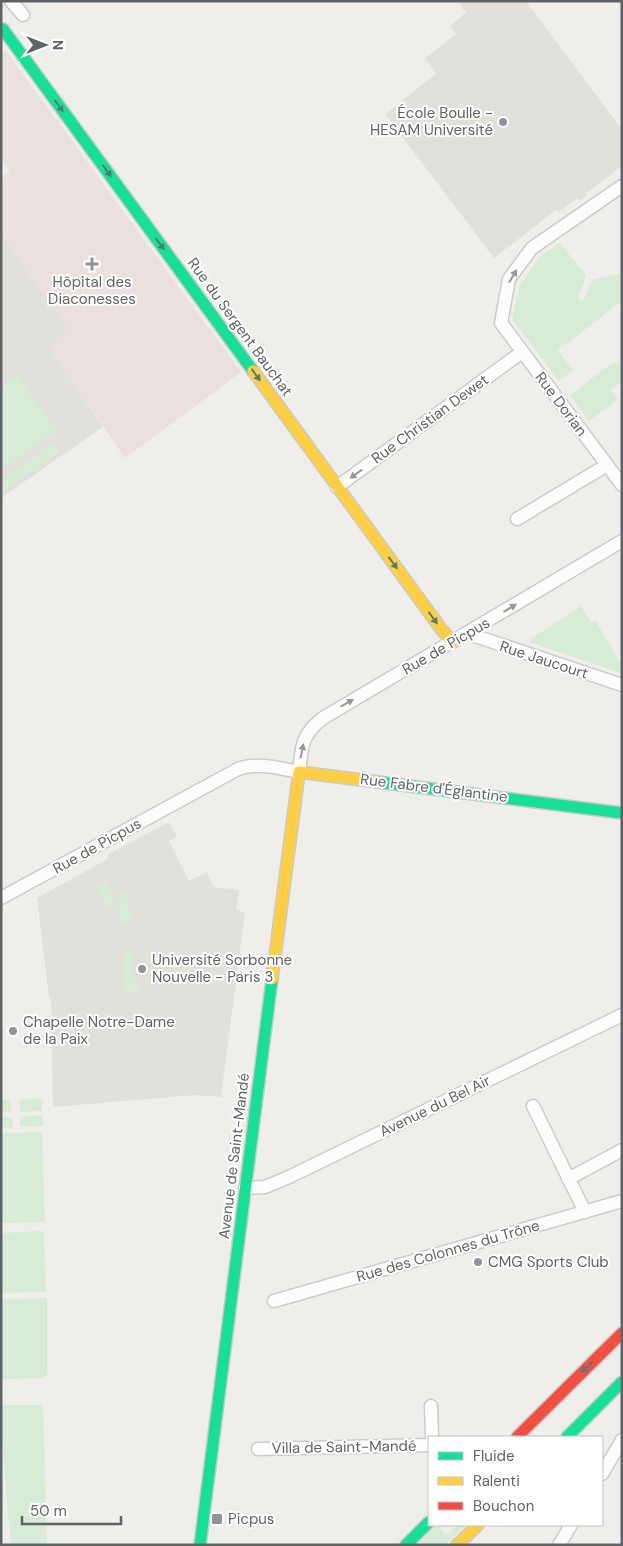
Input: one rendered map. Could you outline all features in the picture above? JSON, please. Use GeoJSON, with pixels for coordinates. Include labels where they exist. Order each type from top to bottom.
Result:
{"type":"FeatureCollection","features":[{"type":"Feature","properties":{"kind":"street"},"geometry":{"type":"LineString","coordinates":[[11,1],[24,15]]}},
{"type":"Feature","properties":{"kind":"street","name":"Rue du Sergent Bauchat"},"geometry":{"type":"LineString","coordinates":[[2,30],[442,630],[453,642]]}},
{"type":"Feature","properties":{"kind":"street","name":"Rue Dorian"},"geometry":{"type":"LineString","coordinates":[[622,186],[532,248],[509,279],[501,323],[622,484]]}},
{"type":"Feature","properties":{"kind":"street","name":"Rue Christian Dewet"},"geometry":{"type":"LineString","coordinates":[[338,487],[522,352]]}},
{"type":"Feature","properties":{"kind":"street"},"geometry":{"type":"LineString","coordinates":[[517,519],[607,465]]}},
{"type":"Feature","properties":{"kind":"street","name":"Rue de Picpus"},"geometry":{"type":"LineString","coordinates":[[299,772],[302,748],[308,731],[314,725],[331,713],[622,542]]}},
{"type":"Feature","properties":{"kind":"street","name":"Rue Jaucourt"},"geometry":{"type":"LineString","coordinates":[[466,634],[622,685]]}},
{"type":"Feature","properties":{"kind":"street","name":"Rue Fabre d'Églantine"},"geometry":{"type":"LineString","coordinates":[[246,766],[258,765],[299,772],[622,812]]}},
{"type":"Feature","properties":{"kind":"street","name":"Rue de Picpus"},"geometry":{"type":"LineString","coordinates":[[1,898],[229,773],[246,766]]}},
{"type":"Feature","properties":{"kind":"street","name":"Avenue de Saint-Mandé"},"geometry":{"type":"LineString","coordinates":[[200,1545],[299,772]]}},
{"type":"Feature","properties":{"kind":"street","name":"Avenue du Bel Air"},"geometry":{"type":"LineString","coordinates":[[245,1188],[265,1187],[290,1177],[622,1015]]}},
{"type":"Feature","properties":{"kind":"street"},"geometry":{"type":"LineString","coordinates":[[533,1106],[584,1212]]}},
{"type":"Feature","properties":{"kind":"street"},"geometry":{"type":"LineString","coordinates":[[568,1179],[622,1150]]}},
{"type":"Feature","properties":{"kind":"street","name":"Rue des Colonnes du Trône"},"geometry":{"type":"LineString","coordinates":[[274,1301],[622,1201]]}},
{"type":"Feature","properties":{"kind":"street"},"geometry":{"type":"LineString","coordinates":[[518,1436],[622,1333]]}},
{"type":"Feature","properties":{"kind":"street"},"geometry":{"type":"LineString","coordinates":[[568,1436],[622,1382]]}},
{"type":"Feature","properties":{"kind":"street","name":"Villa de Saint-Mandé"},"geometry":{"type":"LineString","coordinates":[[431,1406],[432,1436]]}},
{"type":"Feature","properties":{"kind":"street"},"geometry":{"type":"LineString","coordinates":[[603,1472],[622,1440]]}},
{"type":"Feature","properties":{"kind":"street","name":"Villa de Saint-Mandé"},"geometry":{"type":"LineString","coordinates":[[258,1449],[428,1445]]}},
{"type":"Feature","properties":{"kind":"street"},"geometry":{"type":"LineString","coordinates":[[406,1545],[428,1523]]}},
{"type":"Feature","properties":{"kind":"street"},"geometry":{"type":"LineString","coordinates":[[457,1545],[477,1526]]}},
{"type":"Feature","properties":{"kind":"street"},"geometry":{"type":"LineString","coordinates":[[559,1545],[570,1526]]}},
{"type":"Feature","properties":{"kind":"shaded area","name":"École Boulle - HESAM Université"},"geometry":{"type":"Polygon","coordinates":[[[458,1],[526,1],[622,130],[622,166],[586,193],[587,195],[579,201],[578,198],[558,212],[556,210],[494,258],[385,114],[436,74],[425,58],[456,34],[450,26],[466,12],[458,1]]]}},
{"type":"Feature","properties":{"kind":"shaded area","name":"Hôpital des Diaconesses"},"geometry":{"type":"Polygon","coordinates":[[[6,51],[241,372],[125,458],[49,347],[70,330],[1,234],[1,178],[10,171],[1,158],[1,55],[6,51]]]}},
{"type":"Feature","properties":{"kind":"shaded area"},"geometry":{"type":"Polygon","coordinates":[[[1,234],[70,330],[49,347],[103,427],[1,498],[1,234]]]}},
{"type":"Feature","properties":{"kind":"shaded area","name":"Université Sorbonne Nouvelle - Paris 3"},"geometry":{"type":"Polygon","coordinates":[[[169,822],[177,836],[169,841],[189,881],[207,872],[214,887],[239,890],[236,910],[245,912],[221,1097],[195,1095],[53,1107],[51,999],[49,998],[37,898],[106,860],[109,854],[169,822]]]}},
{"type":"Feature","properties":{"kind":"green space"},"geometry":{"type":"Polygon","coordinates":[[[560,243],[586,276],[578,298],[583,301],[592,280],[622,273],[622,301],[565,345],[564,343],[557,349],[573,370],[559,381],[512,319],[519,287],[539,257],[560,243]]]}},
{"type":"Feature","properties":{"kind":"green space"},"geometry":{"type":"Polygon","coordinates":[[[622,359],[622,382],[611,390],[618,399],[589,421],[570,395],[608,366],[622,359]]]}},
{"type":"Feature","properties":{"kind":"green space"},"geometry":{"type":"Polygon","coordinates":[[[18,376],[57,431],[1,470],[1,387],[18,376]]]}},
{"type":"Feature","properties":{"kind":"green space"},"geometry":{"type":"Polygon","coordinates":[[[53,443],[59,452],[1,493],[1,480],[53,443]]]}},
{"type":"Feature","properties":{"kind":"green space"},"geometry":{"type":"Polygon","coordinates":[[[581,606],[591,623],[595,620],[622,665],[622,674],[529,642],[532,638],[581,606]]]}},
{"type":"Feature","properties":{"kind":"green space"},"geometry":{"type":"Polygon","coordinates":[[[104,883],[108,886],[114,900],[114,906],[108,910],[96,887],[104,883]]]}},
{"type":"Feature","properties":{"kind":"green space"},"geometry":{"type":"Polygon","coordinates":[[[127,891],[130,899],[126,901],[132,920],[128,924],[121,926],[120,901],[123,893],[127,891]]]}},
{"type":"Feature","properties":{"kind":"green space"},"geometry":{"type":"Polygon","coordinates":[[[132,949],[134,952],[132,971],[140,989],[134,993],[122,994],[124,954],[132,949]]]}},
{"type":"Feature","properties":{"kind":"green space"},"geometry":{"type":"Polygon","coordinates":[[[42,1098],[42,1111],[22,1112],[20,1109],[20,1100],[42,1098]]]}},
{"type":"Feature","properties":{"kind":"green space"},"geometry":{"type":"Polygon","coordinates":[[[1,1100],[11,1100],[11,1110],[9,1112],[1,1112],[1,1100]]]}},
{"type":"Feature","properties":{"kind":"green space"},"geometry":{"type":"Polygon","coordinates":[[[42,1115],[43,1126],[20,1127],[20,1118],[22,1116],[42,1115]]]}},
{"type":"Feature","properties":{"kind":"green space"},"geometry":{"type":"Polygon","coordinates":[[[1,1117],[12,1119],[13,1127],[1,1128],[1,1117]]]}},
{"type":"Feature","properties":{"kind":"green space"},"geometry":{"type":"Polygon","coordinates":[[[42,1132],[45,1222],[1,1223],[1,1133],[42,1132]]]}},
{"type":"Feature","properties":{"kind":"green space"},"geometry":{"type":"Polygon","coordinates":[[[44,1231],[46,1292],[1,1293],[1,1233],[44,1231]]]}},
{"type":"Feature","properties":{"kind":"green space"},"geometry":{"type":"Polygon","coordinates":[[[47,1298],[47,1375],[44,1378],[2,1379],[1,1299],[47,1298]]]}},
{"type":"Feature","properties":{"kind":"green space"},"geometry":{"type":"Polygon","coordinates":[[[1,1405],[42,1405],[43,1407],[47,1545],[11,1545],[1,1431],[1,1405]]]}},
{"type":"Feature","properties":{"kind":"green space"},"geometry":{"type":"Polygon","coordinates":[[[433,1526],[442,1526],[440,1528],[446,1535],[456,1526],[465,1526],[446,1545],[414,1545],[433,1526]]]}},
{"type":"Feature","properties":{"kind":"traffic: fast"},"geometry":{"type":"LineString","coordinates":[[1,31],[3,29],[253,371]]}},
{"type":"Feature","properties":{"kind":"traffic: fast"},"geometry":{"type":"LineString","coordinates":[[378,782],[622,813]]}},
{"type":"Feature","properties":{"kind":"traffic: fast"},"geometry":{"type":"LineString","coordinates":[[200,1545],[272,979]]}},
{"type":"Feature","properties":{"kind":"traffic: fast"},"geometry":{"type":"LineString","coordinates":[[568,1436],[622,1382]]}},
{"type":"Feature","properties":{"kind":"traffic: fast"},"geometry":{"type":"LineString","coordinates":[[406,1545],[428,1523]]}},
{"type":"Feature","properties":{"kind":"traffic: slow"},"geometry":{"type":"LineString","coordinates":[[253,371],[442,630],[453,642]]}},
{"type":"Feature","properties":{"kind":"traffic: slow"},"geometry":{"type":"LineString","coordinates":[[272,979],[299,772],[378,782]]}},
{"type":"Feature","properties":{"kind":"traffic: slow"},"geometry":{"type":"LineString","coordinates":[[457,1545],[477,1526]]}},
{"type":"Feature","properties":{"kind":"traffic: jam"},"geometry":{"type":"LineString","coordinates":[[518,1436],[622,1333]]}},
{"type":"Feature","properties":{"kind":"place","name":"École Boulle - HESAM Université"},"geometry":{"type":"Point","coordinates":[503,122]}},
{"type":"Feature","properties":{"kind":"place","name":"Hôpital des Diaconesses"},"geometry":{"type":"Point","coordinates":[92,264]}},
{"type":"Feature","properties":{"kind":"place","name":"Université Sorbonne Nouvelle - Paris 3"},"geometry":{"type":"Point","coordinates":[142,969]}},
{"type":"Feature","properties":{"kind":"place","name":"Chapelle Notre-Dame de la Paix"},"geometry":{"type":"Point","coordinates":[13,1031]}},
{"type":"Feature","properties":{"kind":"place","name":"CMG Sports Club"},"geometry":{"type":"Point","coordinates":[478,1262]}},
{"type":"Feature","properties":{"kind":"place","name":"Picpus"},"geometry":{"type":"Point","coordinates":[217,1519]}}]}
